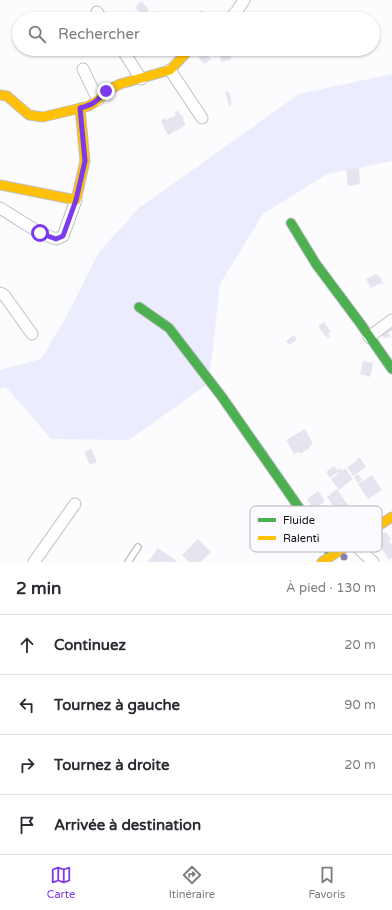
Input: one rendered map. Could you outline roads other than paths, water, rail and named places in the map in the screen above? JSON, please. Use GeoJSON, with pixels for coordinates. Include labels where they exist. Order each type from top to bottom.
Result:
{"type":"FeatureCollection","features":[{"type":"Feature","properties":{"kind":"street"},"geometry":{"type":"LineString","coordinates":[[236,12],[244,0]]}},
{"type":"Feature","properties":{"kind":"street"},"geometry":{"type":"LineString","coordinates":[[126,56],[141,79]]}},
{"type":"Feature","properties":{"kind":"street"},"geometry":{"type":"LineString","coordinates":[[0,95],[7,96],[29,115],[43,117],[89,106],[98,100],[106,91],[120,84],[170,70],[183,56]]}},
{"type":"Feature","properties":{"kind":"street"},"geometry":{"type":"LineString","coordinates":[[83,69],[98,100]]}},
{"type":"Feature","properties":{"kind":"street"},"geometry":{"type":"LineString","coordinates":[[170,70],[202,118]]}},
{"type":"Feature","properties":{"kind":"street"},"geometry":{"type":"LineString","coordinates":[[0,208],[40,233],[56,239],[63,236],[76,200],[85,161],[80,108]]}},
{"type":"Feature","properties":{"kind":"street"},"geometry":{"type":"LineString","coordinates":[[0,185],[76,200]]}},
{"type":"Feature","properties":{"kind":"street"},"geometry":{"type":"LineString","coordinates":[[291,223],[316,264],[392,369]]}},
{"type":"Feature","properties":{"kind":"street"},"geometry":{"type":"LineString","coordinates":[[0,293],[4,295],[32,334]]}},
{"type":"Feature","properties":{"kind":"street"},"geometry":{"type":"LineString","coordinates":[[139,307],[169,328],[222,397],[298,506]]}},
{"type":"Feature","properties":{"kind":"street"},"geometry":{"type":"LineString","coordinates":[[369,337],[392,320]]}},
{"type":"Feature","properties":{"kind":"street"},"geometry":{"type":"LineString","coordinates":[[34,562],[75,504]]}},
{"type":"Feature","properties":{"kind":"street"},"geometry":{"type":"LineString","coordinates":[[382,522],[392,516]]}},
{"type":"Feature","properties":{"kind":"street"},"geometry":{"type":"LineString","coordinates":[[322,562],[337,552]]}},
{"type":"Feature","properties":{"kind":"street"},"geometry":{"type":"LineString","coordinates":[[362,552],[373,562]]}},
{"type":"Feature","properties":{"kind":"lane"},"geometry":{"type":"LineString","coordinates":[[128,562],[138,547]]}}]}
